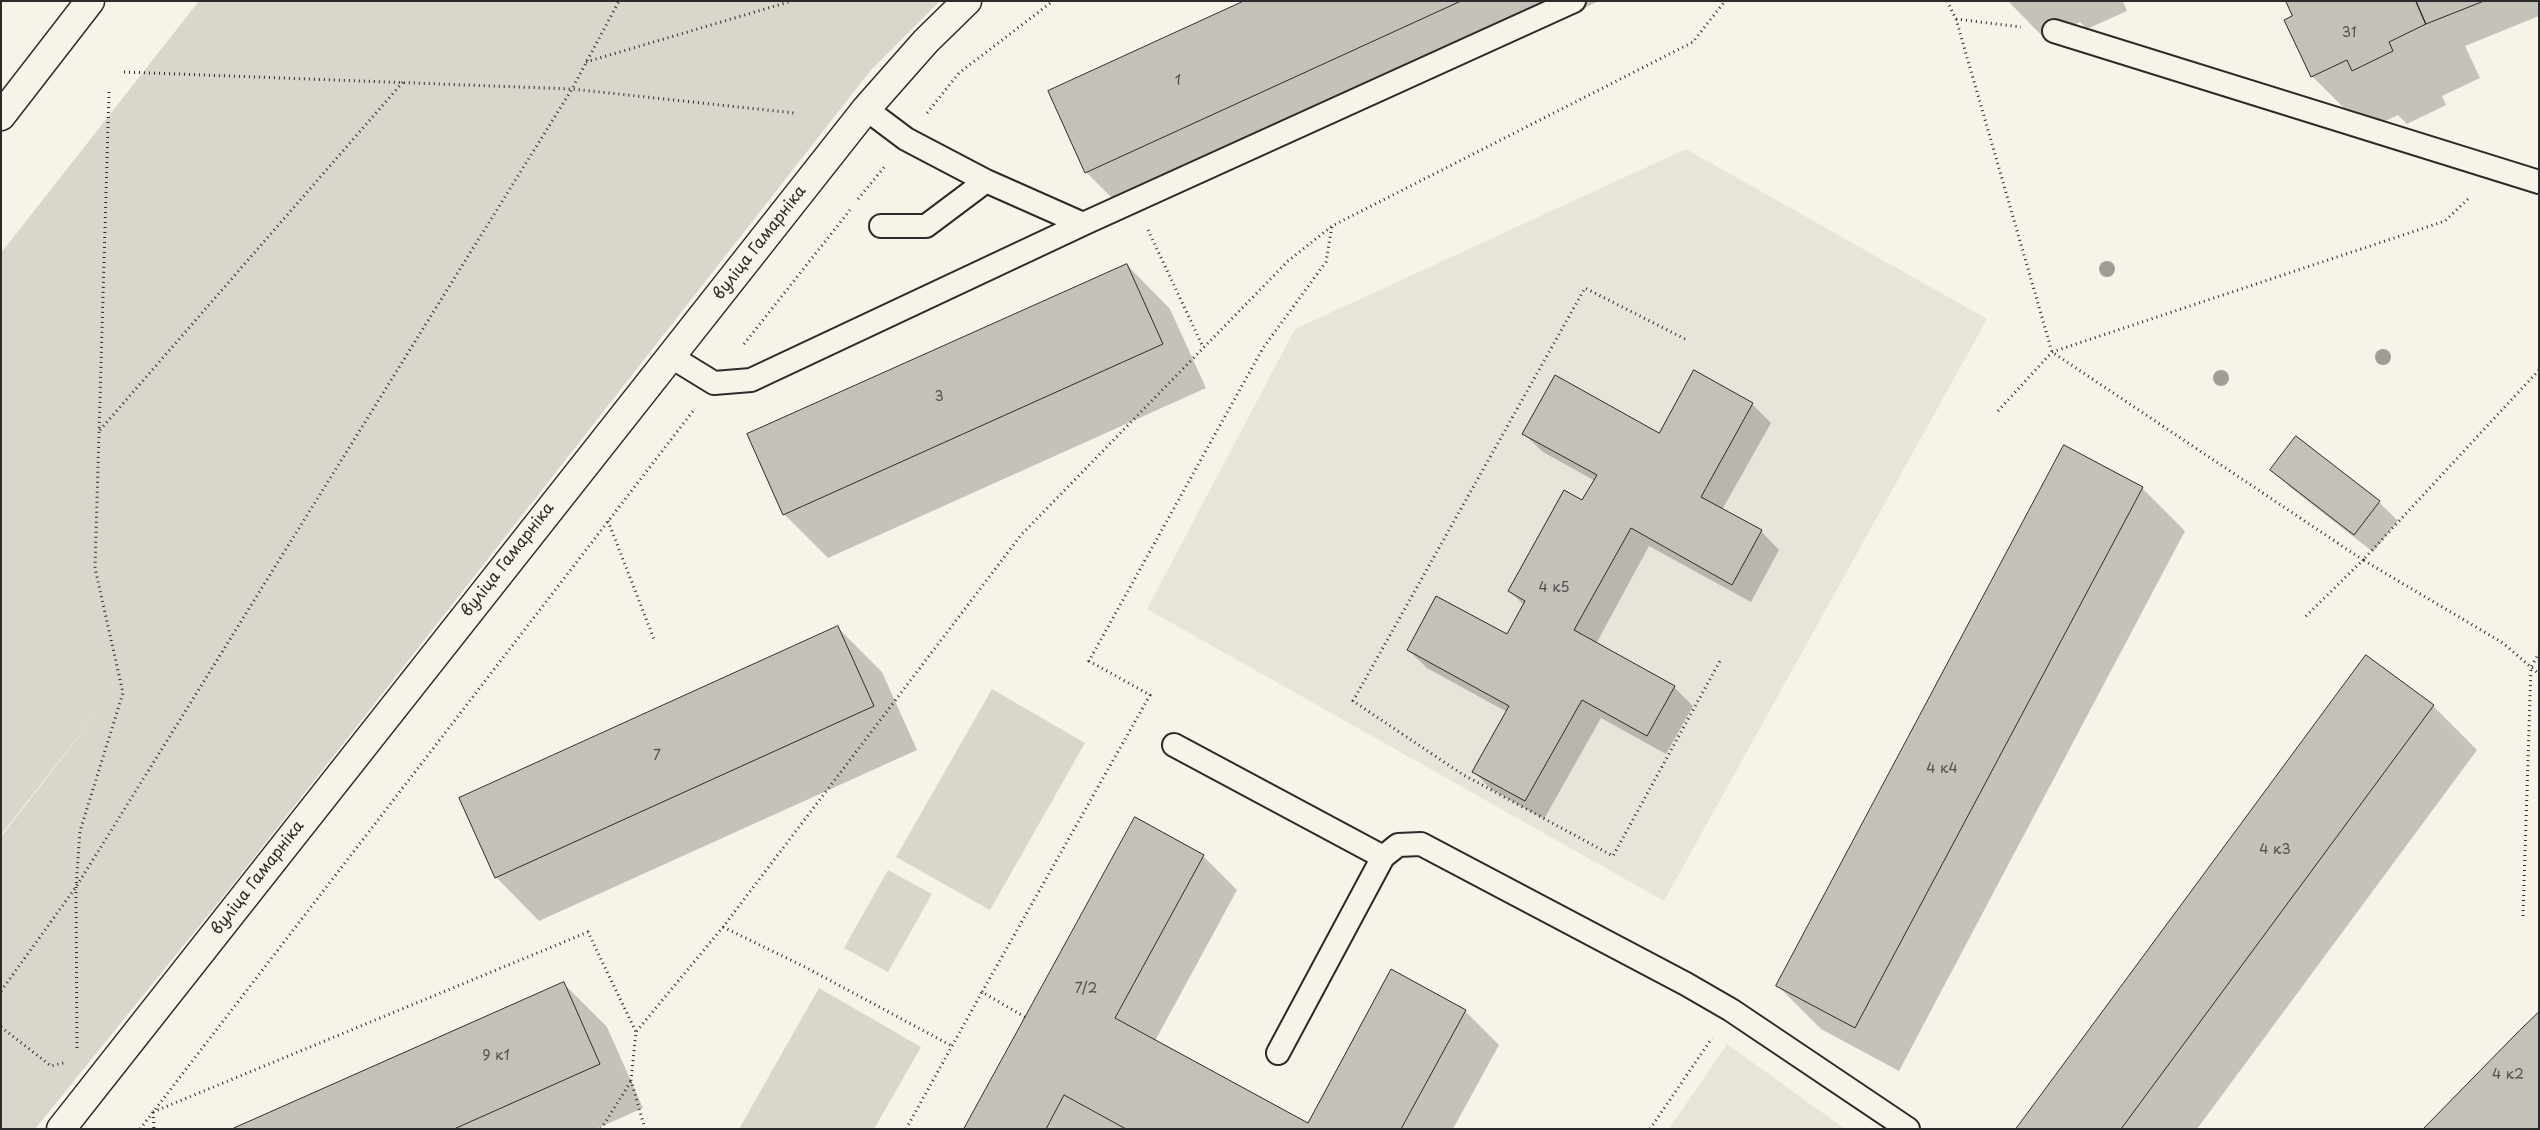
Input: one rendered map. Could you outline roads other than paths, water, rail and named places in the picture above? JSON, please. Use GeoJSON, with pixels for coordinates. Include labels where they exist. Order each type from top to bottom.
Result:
{"type":"FeatureCollection","features":[{"type":"Feature","properties":{"kind":"street"},"geometry":{"type":"LineString","coordinates":[[1,116],[90,1]]}},
{"type":"Feature","properties":{"kind":"street","name":"вуліца Гамарніка"},"geometry":{"type":"LineString","coordinates":[[61,1129],[866,109],[926,42],[967,1]]}},
{"type":"Feature","properties":{"kind":"lane"},"geometry":{"type":"LineString","coordinates":[[670,356],[714,383],[752,380],[1083,224],[1574,1]]}},
{"type":"Feature","properties":{"kind":"lane"},"geometry":{"type":"LineString","coordinates":[[2054,31],[2539,182]]}},
{"type":"Feature","properties":{"kind":"lane"},"geometry":{"type":"LineString","coordinates":[[866,109],[906,139],[986,181],[1083,224]]}},
{"type":"Feature","properties":{"kind":"lane"},"geometry":{"type":"LineString","coordinates":[[881,226],[926,226],[986,181]]}},
{"type":"Feature","properties":{"kind":"lane"},"geometry":{"type":"LineString","coordinates":[[1174,745],[1383,857]]}},
{"type":"Feature","properties":{"kind":"lane"},"geometry":{"type":"LineString","coordinates":[[1278,1053],[1383,857],[1398,845],[1421,844],[1686,984],[1731,1010],[1908,1129]]}}]}
